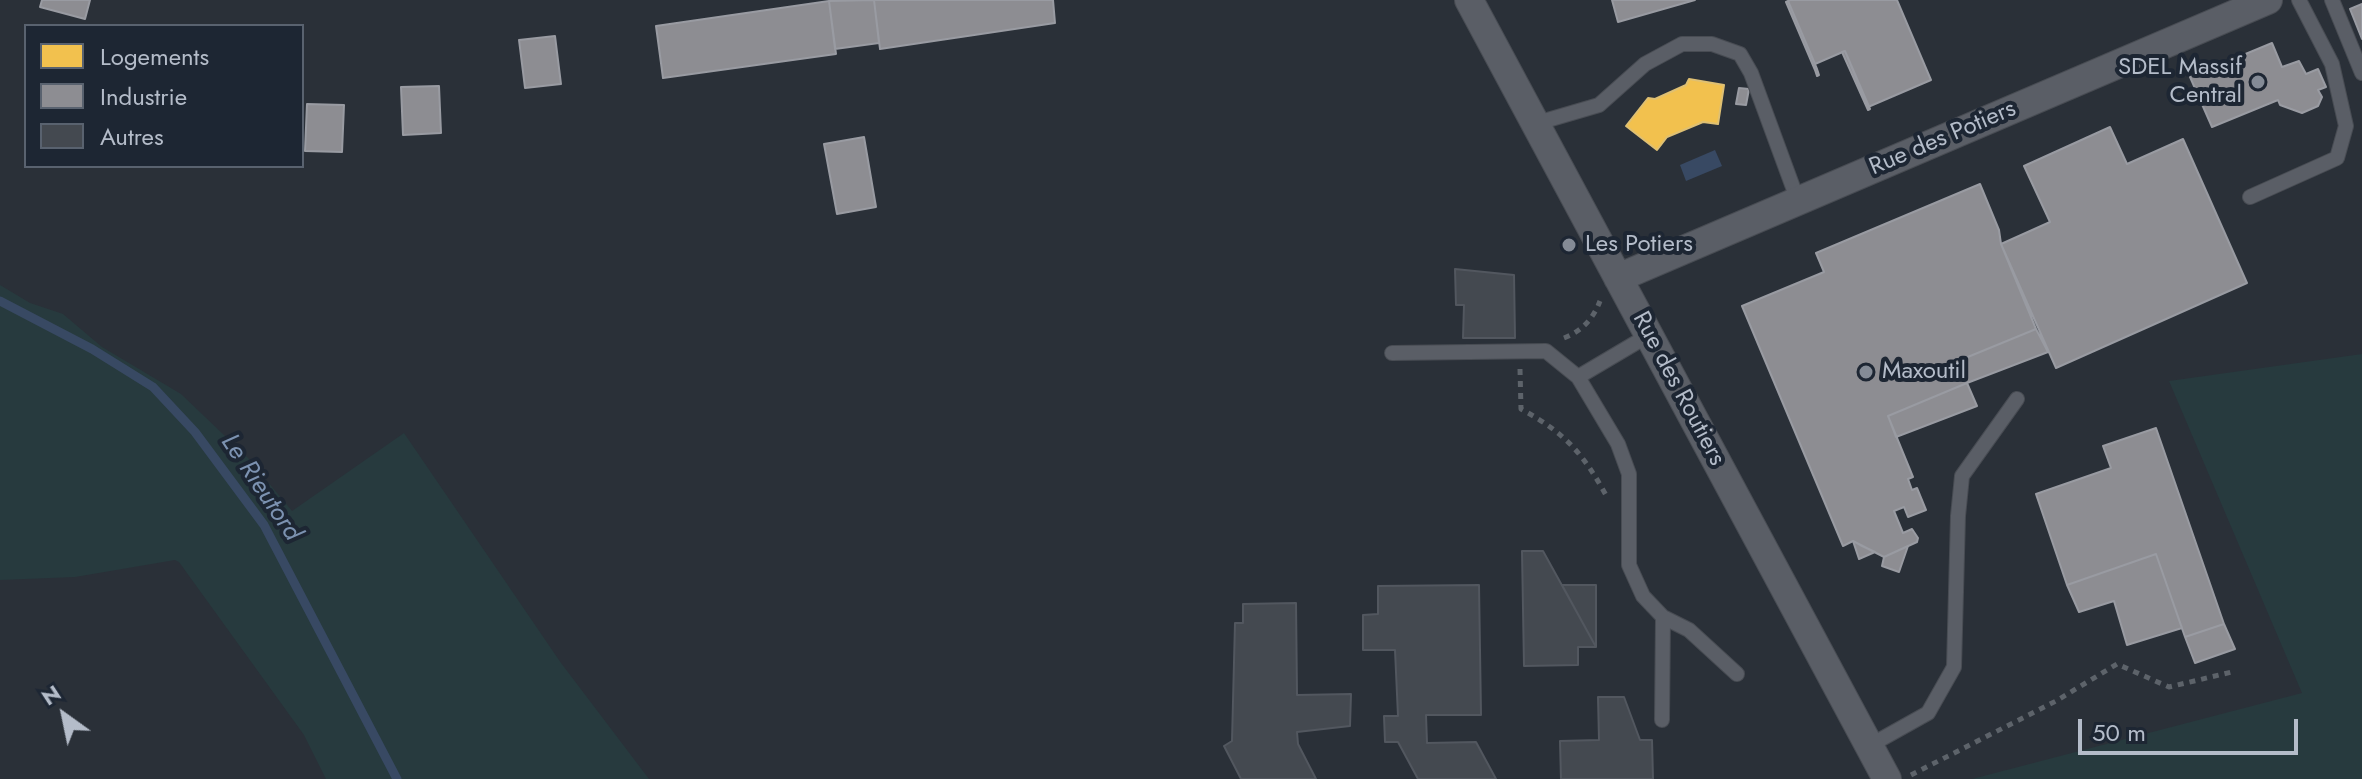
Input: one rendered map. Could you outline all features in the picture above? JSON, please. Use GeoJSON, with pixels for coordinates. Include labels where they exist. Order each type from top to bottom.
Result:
{"type":"FeatureCollection","features":[{"type":"Feature","properties":{"kind":"street","name":"Rue des Routiers"},"geometry":{"type":"LineString","coordinates":[[1469,0],[1887,779]]}},
{"type":"Feature","properties":{"kind":"street","name":"Rue des Potiers"},"geometry":{"type":"LineString","coordinates":[[1618,278],[2268,0]]}},
{"type":"Feature","properties":{"kind":"lane"},"geometry":{"type":"LineString","coordinates":[[2250,197],[2337,158],[2346,126],[2332,64],[2299,0]]}},
{"type":"Feature","properties":{"kind":"lane"},"geometry":{"type":"LineString","coordinates":[[2332,0],[2362,73]]}},
{"type":"Feature","properties":{"kind":"lane"},"geometry":{"type":"LineString","coordinates":[[1534,124],[1599,105],[1645,64],[1682,44],[1712,44],[1740,54],[1751,73],[1798,201]]}},
{"type":"Feature","properties":{"kind":"lane"},"geometry":{"type":"LineString","coordinates":[[1578,377],[1649,335]]}},
{"type":"Feature","properties":{"kind":"lane"},"geometry":{"type":"LineString","coordinates":[[1392,353],[1546,351],[1578,377],[1618,444],[1629,474],[1629,565],[1643,596],[1663,617],[1689,630],[1737,674]]}},
{"type":"Feature","properties":{"kind":"lane"},"geometry":{"type":"LineString","coordinates":[[1869,746],[1928,713],[1954,667],[1962,476],[2017,399]]}},
{"type":"Feature","properties":{"kind":"lane"},"geometry":{"type":"LineString","coordinates":[[1662,720],[1663,617]]}},
{"type":"Feature","properties":{"kind":"path"},"geometry":{"type":"LineString","coordinates":[[1903,779],[2056,701],[2117,664],[2169,687],[2236,671]]}},
{"type":"Feature","properties":{"kind":"green space"},"geometry":{"type":"Polygon","coordinates":[[[0,285],[30,303],[63,314],[102,347],[181,394],[248,458],[292,511],[404,433],[561,663],[649,779],[326,779],[304,735],[179,562],[175,560],[75,577],[0,580],[0,285]]]}},
{"type":"Feature","properties":{"kind":"green space"},"geometry":{"type":"Polygon","coordinates":[[[2362,354],[2362,779],[1972,779],[2302,693],[2169,381],[2362,354]]]}},
{"type":"Feature","properties":{"kind":"water"},"geometry":{"type":"Polygon","coordinates":[[[1715,150],[1722,166],[1686,181],[1680,165],[1715,150]]]}},
{"type":"Feature","properties":{"kind":"building: Logements"},"geometry":{"type":"Polygon","coordinates":[[[1689,79],[1724,85],[1718,124],[1703,122],[1667,137],[1657,150],[1626,126],[1648,98],[1655,99],[1686,85],[1689,79]]]}},
{"type":"Feature","properties":{"kind":"building: Industrie"},"geometry":{"type":"Polygon","coordinates":[[[42,0],[90,0],[85,19],[40,7],[42,0]]]}},
{"type":"Feature","properties":{"kind":"building: Industrie"},"geometry":{"type":"Polygon","coordinates":[[[874,0],[879,43],[835,49],[829,1],[874,0]]]}},
{"type":"Feature","properties":{"kind":"building: Industrie"},"geometry":{"type":"Polygon","coordinates":[[[874,0],[1053,0],[1055,23],[880,49],[874,0]]]}},
{"type":"Feature","properties":{"kind":"building: Industrie"},"geometry":{"type":"Polygon","coordinates":[[[1612,0],[1695,0],[1618,22],[1612,0]]]}},
{"type":"Feature","properties":{"kind":"building: Industrie"},"geometry":{"type":"Polygon","coordinates":[[[1790,0],[1897,0],[1931,80],[1868,107],[1845,51],[1815,64],[1790,0]]]}},
{"type":"Feature","properties":{"kind":"building: Industrie"},"geometry":{"type":"Polygon","coordinates":[[[829,1],[836,54],[663,78],[656,26],[829,1]]]}},
{"type":"Feature","properties":{"kind":"building: Industrie"},"geometry":{"type":"Polygon","coordinates":[[[1786,2],[1817,69],[1817,76],[1786,2]]]}},
{"type":"Feature","properties":{"kind":"building: Industrie"},"geometry":{"type":"Polygon","coordinates":[[[2362,4],[2362,39],[2350,9],[2362,4]]]}},
{"type":"Feature","properties":{"kind":"building: Industrie"},"geometry":{"type":"Polygon","coordinates":[[[555,36],[561,84],[525,88],[519,40],[555,36]]]}},
{"type":"Feature","properties":{"kind":"building: Industrie","name":"SDEL Massif Central"},"geometry":{"type":"Polygon","coordinates":[[[2272,43],[2282,67],[2299,61],[2306,74],[2318,69],[2326,87],[2318,90],[2322,97],[2318,106],[2302,113],[2280,105],[2278,100],[2212,127],[2190,77],[2272,43]]]}},
{"type":"Feature","properties":{"kind":"building: Industrie"},"geometry":{"type":"Polygon","coordinates":[[[1845,51],[1870,109],[1868,110],[1842,52],[1845,51]]]}},
{"type":"Feature","properties":{"kind":"building: Industrie"},"geometry":{"type":"Polygon","coordinates":[[[439,86],[441,133],[403,135],[401,87],[439,86]]]}},
{"type":"Feature","properties":{"kind":"building: Industrie"},"geometry":{"type":"Polygon","coordinates":[[[1739,88],[1749,89],[1746,105],[1736,104],[1739,88]]]}},
{"type":"Feature","properties":{"kind":"building: Industrie"},"geometry":{"type":"Polygon","coordinates":[[[307,104],[344,105],[342,152],[305,151],[307,104]]]}},
{"type":"Feature","properties":{"kind":"building: Industrie"},"geometry":{"type":"Polygon","coordinates":[[[2110,127],[2127,164],[2183,139],[2247,283],[2056,368],[2001,244],[2050,222],[2024,166],[2110,127]]]}},
{"type":"Feature","properties":{"kind":"building: Industrie"},"geometry":{"type":"Polygon","coordinates":[[[864,137],[876,207],[837,214],[824,144],[864,137]]]}},
{"type":"Feature","properties":{"kind":"building: Industrie","name":"Maxoutil"},"geometry":{"type":"Polygon","coordinates":[[[1980,184],[2036,329],[1958,361],[1967,383],[1888,416],[1913,477],[1908,479],[1912,490],[1917,488],[1926,510],[1908,517],[1904,507],[1894,511],[1903,533],[1912,529],[1917,542],[1884,557],[1853,541],[1843,546],[1742,306],[1824,272],[1816,253],[1980,184]]]}},
{"type":"Feature","properties":{"kind":"building: Industrie"},"geometry":{"type":"Polygon","coordinates":[[[2036,329],[2048,352],[1967,383],[1958,361],[2036,329]]]}},
{"type":"Feature","properties":{"kind":"building: Industrie"},"geometry":{"type":"Polygon","coordinates":[[[1967,383],[1977,406],[1896,437],[1888,416],[1967,383]]]}},
{"type":"Feature","properties":{"kind":"building: Industrie"},"geometry":{"type":"Polygon","coordinates":[[[2156,428],[2224,624],[2185,637],[2156,554],[2067,585],[2036,494],[2111,468],[2103,446],[2156,428]]]}},
{"type":"Feature","properties":{"kind":"building: Industrie"},"geometry":{"type":"Polygon","coordinates":[[[1853,541],[1860,545],[1875,552],[1859,559],[1853,541]]]}},
{"type":"Feature","properties":{"kind":"building: Industrie"},"geometry":{"type":"Polygon","coordinates":[[[1908,546],[1899,572],[1882,566],[1884,557],[1908,546]]]}},
{"type":"Feature","properties":{"kind":"building: Industrie"},"geometry":{"type":"Polygon","coordinates":[[[2156,554],[2182,628],[2127,645],[2114,601],[2079,612],[2067,585],[2156,554]]]}},
{"type":"Feature","properties":{"kind":"building: Industrie"},"geometry":{"type":"Polygon","coordinates":[[[2224,624],[2235,649],[2195,663],[2185,637],[2224,624]]]}},
{"type":"Feature","properties":{"kind":"building: Autres"},"geometry":{"type":"Polygon","coordinates":[[[1455,269],[1514,275],[1515,338],[1463,338],[1464,305],[1456,305],[1455,269]]]}},
{"type":"Feature","properties":{"kind":"building: Autres"},"geometry":{"type":"Polygon","coordinates":[[[1522,551],[1543,551],[1596,647],[1578,647],[1578,665],[1524,666],[1522,551]]]}},
{"type":"Feature","properties":{"kind":"building: Autres"},"geometry":{"type":"Polygon","coordinates":[[[1479,585],[1481,715],[1426,715],[1427,743],[1476,742],[1496,779],[1418,779],[1398,742],[1385,742],[1384,716],[1398,716],[1395,650],[1363,650],[1363,615],[1378,614],[1378,586],[1479,585]]]}},
{"type":"Feature","properties":{"kind":"building: Autres"},"geometry":{"type":"Polygon","coordinates":[[[1562,585],[1596,585],[1596,647],[1562,585]]]}},
{"type":"Feature","properties":{"kind":"building: Autres"},"geometry":{"type":"Polygon","coordinates":[[[1296,603],[1297,695],[1351,694],[1350,726],[1297,732],[1298,744],[1316,779],[1241,779],[1224,746],[1232,741],[1235,623],[1243,623],[1243,604],[1296,603]]]}},
{"type":"Feature","properties":{"kind":"building: Autres"},"geometry":{"type":"Polygon","coordinates":[[[1598,697],[1624,697],[1640,740],[1652,740],[1653,779],[1561,779],[1560,741],[1599,740],[1598,697]]]}},
{"type":"Feature","properties":{"kind":"waterway","name":"Le Rieutord"},"geometry":{"type":"LineString","coordinates":[[0,301],[92,349],[153,387],[195,432],[264,525],[397,779]]}},
{"type":"Feature","properties":{"kind":"place","name":"SDEL Massif Central"},"geometry":{"type":"Point","coordinates":[2258,82]}},
{"type":"Feature","properties":{"kind":"place","name":"Les Potiers"},"geometry":{"type":"Point","coordinates":[1569,245]}},
{"type":"Feature","properties":{"kind":"place","name":"Maxoutil"},"geometry":{"type":"Point","coordinates":[1866,372]}}]}
